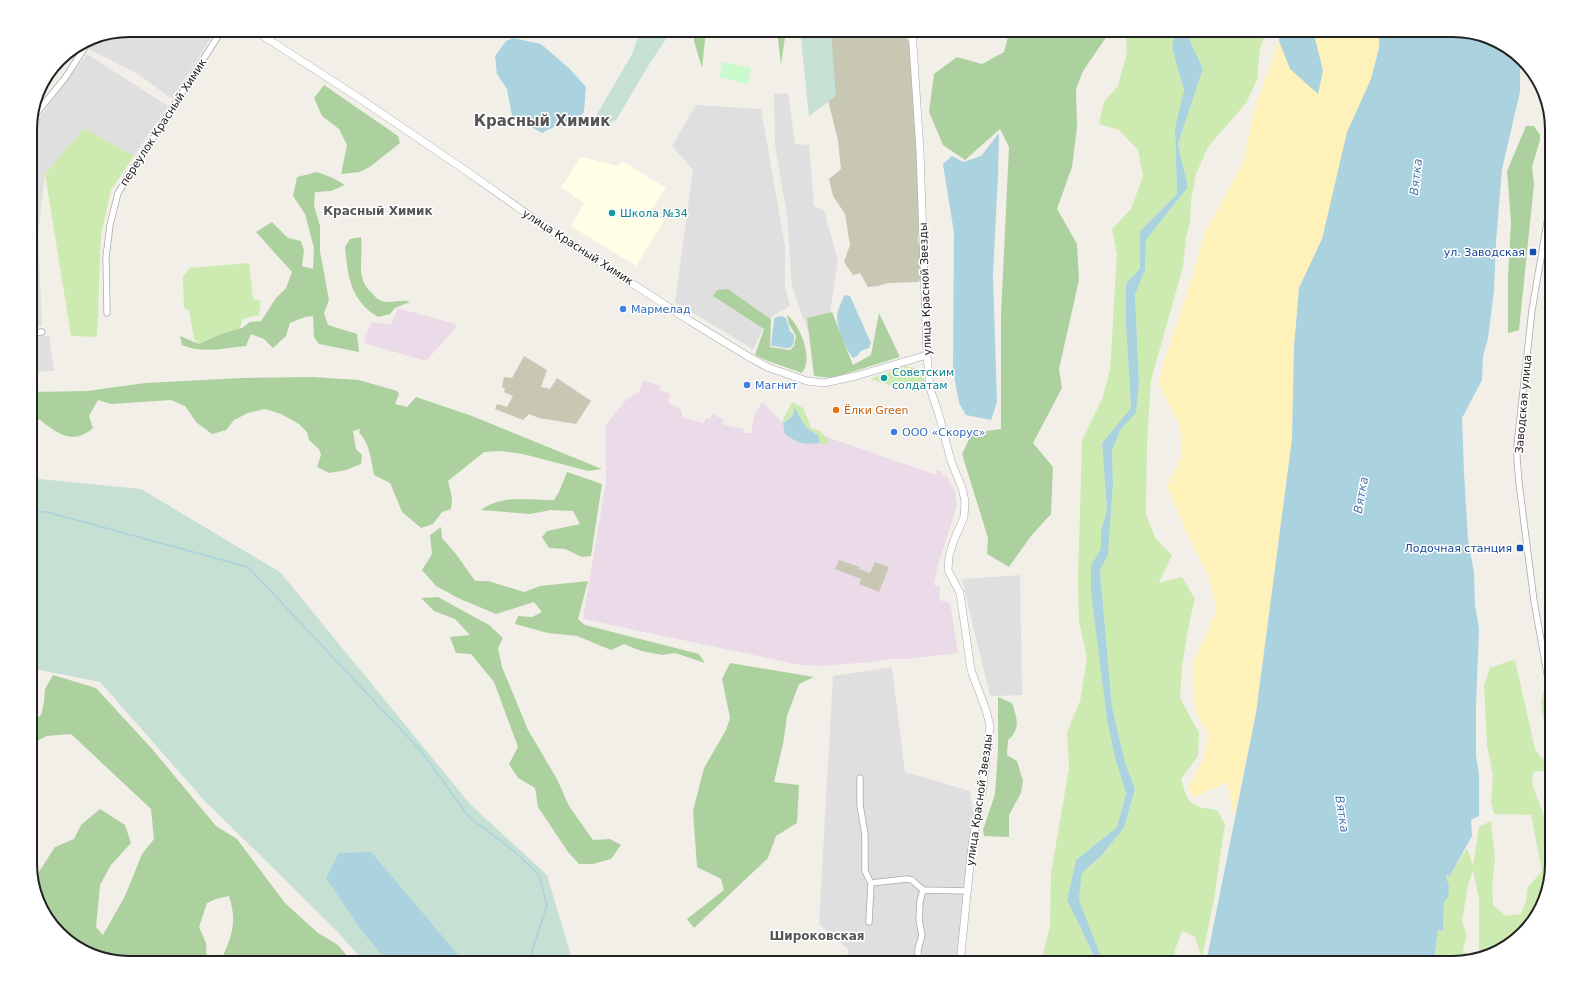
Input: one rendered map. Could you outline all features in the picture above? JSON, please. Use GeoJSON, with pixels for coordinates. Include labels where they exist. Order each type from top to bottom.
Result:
{"type":"FeatureCollection","features":[{"type":"Feature","properties":{"kind":"street","name":"переулок Красный Химик"},"geometry":{"type":"LineString","coordinates":[[107,313],[106,257],[110,225],[118,193],[218,37]]}},
{"type":"Feature","properties":{"kind":"street","name":"улица Красный Химик"},"geometry":{"type":"LineString","coordinates":[[265,37],[437,150],[550,230],[690,321],[767,367],[807,382],[824,383],[856,376],[927,355]]}},
{"type":"Feature","properties":{"kind":"street","name":"улица Красной Звезды"},"geometry":{"type":"LineString","coordinates":[[912,37],[920,151],[927,355],[930,388],[939,415],[949,455],[965,501],[964,517],[950,551],[948,570],[960,593],[971,670],[986,710],[990,726],[983,786],[972,846],[961,956]]}},
{"type":"Feature","properties":{"kind":"street"},"geometry":{"type":"LineString","coordinates":[[39,110],[65,78],[84,48]]}},
{"type":"Feature","properties":{"kind":"street","name":"Заводская улица"},"geometry":{"type":"LineString","coordinates":[[1545,234],[1532,310],[1517,446],[1519,483],[1534,601],[1545,662]]}},
{"type":"Feature","properties":{"kind":"street"},"geometry":{"type":"LineString","coordinates":[[37,332],[42,332]]}},
{"type":"Feature","properties":{"kind":"street"},"geometry":{"type":"LineString","coordinates":[[860,778],[860,805],[865,835],[865,871],[871,883],[869,922]]}},
{"type":"Feature","properties":{"kind":"street"},"geometry":{"type":"LineString","coordinates":[[871,883],[907,879],[912,880],[924,890],[967,891]]}},
{"type":"Feature","properties":{"kind":"street"},"geometry":{"type":"LineString","coordinates":[[918,956],[918,948],[922,935],[919,920],[920,901],[924,890]]}},
{"type":"Feature","properties":{"kind":"shaded area"},"geometry":{"type":"Polygon","coordinates":[[[123,37],[212,37],[172,99],[138,74],[89,49],[91,45],[99,42],[123,37]]]}},
{"type":"Feature","properties":{"kind":"shaded area"},"geometry":{"type":"Polygon","coordinates":[[[638,37],[667,37],[616,120],[605,125],[590,126],[631,56],[638,37]]]}},
{"type":"Feature","properties":{"kind":"shaded area"},"geometry":{"type":"Polygon","coordinates":[[[801,37],[832,37],[836,96],[809,116],[801,37]]]}},
{"type":"Feature","properties":{"kind":"shaded area"},"geometry":{"type":"Polygon","coordinates":[[[813,37],[905,37],[910,43],[916,139],[919,225],[918,242],[920,246],[921,276],[919,282],[888,283],[868,287],[860,273],[853,275],[844,262],[850,245],[845,214],[833,196],[829,179],[841,169],[838,141],[813,37]]]}},
{"type":"Feature","properties":{"kind":"shaded area"},"geometry":{"type":"Polygon","coordinates":[[[87,54],[168,106],[134,156],[84,128],[45,174],[38,234],[42,326],[37,326],[37,123],[38,120],[87,54]]]}},
{"type":"Feature","properties":{"kind":"shaded area"},"geometry":{"type":"Polygon","coordinates":[[[788,93],[795,144],[809,145],[814,206],[824,210],[838,261],[827,330],[808,331],[792,287],[787,216],[775,145],[774,94],[788,93]]]}},
{"type":"Feature","properties":{"kind":"shaded area"},"geometry":{"type":"Polygon","coordinates":[[[696,105],[761,109],[785,246],[785,286],[790,306],[769,318],[753,349],[675,302],[693,170],[672,146],[696,105]]]}},
{"type":"Feature","properties":{"kind":"shaded area"},"geometry":{"type":"Polygon","coordinates":[[[581,157],[618,166],[622,161],[666,188],[650,212],[664,221],[636,266],[571,226],[584,203],[561,187],[581,157]]]}},
{"type":"Feature","properties":{"kind":"shaded area"},"geometry":{"type":"Polygon","coordinates":[[[398,308],[458,325],[426,361],[364,343],[371,322],[391,325],[398,308]]]}},
{"type":"Feature","properties":{"kind":"shaded area"},"geometry":{"type":"Polygon","coordinates":[[[49,336],[54,371],[37,372],[37,337],[49,336]]]}},
{"type":"Feature","properties":{"kind":"shaded area"},"geometry":{"type":"Polygon","coordinates":[[[524,356],[547,370],[541,387],[550,389],[557,378],[591,401],[576,424],[539,418],[529,414],[523,420],[495,409],[497,404],[507,407],[513,396],[504,392],[505,388],[502,387],[504,377],[512,378],[524,356]]]}},
{"type":"Feature","properties":{"kind":"shaded area"},"geometry":{"type":"Polygon","coordinates":[[[643,380],[661,386],[659,390],[671,394],[668,403],[679,408],[682,412],[682,418],[704,423],[706,418],[710,419],[712,414],[723,419],[722,424],[744,429],[743,433],[751,433],[755,414],[762,402],[782,422],[792,402],[803,408],[811,428],[820,431],[824,436],[935,475],[937,470],[942,471],[941,475],[946,476],[955,491],[957,505],[937,569],[934,585],[940,586],[939,600],[950,603],[958,653],[872,662],[819,666],[800,665],[583,619],[606,482],[605,426],[626,400],[639,392],[643,380]]]}},
{"type":"Feature","properties":{"kind":"shaded area"},"geometry":{"type":"Polygon","coordinates":[[[37,479],[141,489],[280,572],[470,804],[547,875],[571,956],[359,956],[337,931],[203,799],[100,682],[37,669],[37,479]]]}},
{"type":"Feature","properties":{"kind":"shaded area"},"geometry":{"type":"Polygon","coordinates":[[[839,560],[860,567],[859,569],[870,573],[875,562],[889,567],[879,592],[859,584],[861,579],[835,569],[839,560]]]}},
{"type":"Feature","properties":{"kind":"shaded area"},"geometry":{"type":"Polygon","coordinates":[[[1020,575],[1022,695],[990,696],[962,579],[1020,575]]]}},
{"type":"Feature","properties":{"kind":"shaded area"},"geometry":{"type":"Polygon","coordinates":[[[892,667],[905,772],[970,791],[974,818],[961,956],[848,956],[848,949],[819,924],[833,676],[892,667]]]}},
{"type":"Feature","properties":{"kind":"green space"},"geometry":{"type":"Polygon","coordinates":[[[694,37],[705,37],[702,68],[694,37]]]}},
{"type":"Feature","properties":{"kind":"green space"},"geometry":{"type":"Polygon","coordinates":[[[778,37],[785,37],[781,65],[778,37]]]}},
{"type":"Feature","properties":{"kind":"green space"},"geometry":{"type":"Polygon","coordinates":[[[1008,37],[1106,37],[1083,71],[1076,89],[1077,127],[1072,167],[1057,209],[1077,244],[1079,280],[1059,369],[1062,388],[1033,443],[1053,467],[1051,514],[1031,536],[1009,567],[987,554],[988,538],[962,454],[972,433],[1001,429],[1001,314],[1009,147],[1000,129],[965,160],[943,145],[929,112],[934,74],[957,57],[982,64],[1004,52],[1008,37]]]}},
{"type":"Feature","properties":{"kind":"green space"},"geometry":{"type":"Polygon","coordinates":[[[1126,37],[1174,37],[1172,48],[1184,90],[1175,129],[1177,194],[1140,231],[1140,268],[1126,284],[1126,325],[1131,409],[1102,443],[1107,510],[1101,531],[1101,549],[1091,565],[1091,593],[1107,720],[1115,758],[1126,793],[1117,827],[1076,860],[1067,900],[1093,956],[1043,956],[1050,926],[1051,873],[1069,768],[1067,732],[1080,701],[1087,658],[1079,622],[1078,580],[1082,440],[1102,399],[1110,370],[1117,254],[1112,229],[1131,209],[1143,176],[1138,150],[1119,130],[1099,124],[1104,102],[1118,86],[1127,52],[1126,37]]]}},
{"type":"Feature","properties":{"kind":"green space"},"geometry":{"type":"Polygon","coordinates":[[[1188,37],[1264,37],[1260,48],[1257,80],[1246,103],[1208,147],[1196,174],[1191,200],[1190,223],[1186,237],[1183,267],[1151,380],[1147,443],[1146,515],[1156,539],[1172,555],[1159,583],[1182,577],[1195,599],[1182,666],[1180,698],[1199,733],[1198,756],[1181,779],[1186,794],[1192,803],[1201,807],[1217,810],[1225,824],[1214,899],[1202,956],[1195,937],[1182,931],[1175,950],[1175,956],[1101,956],[1079,900],[1082,873],[1101,856],[1124,828],[1135,789],[1125,762],[1112,707],[1100,569],[1108,555],[1113,483],[1112,451],[1121,429],[1136,412],[1139,384],[1135,293],[1145,270],[1146,240],[1188,187],[1178,144],[1203,69],[1188,37]]]}},
{"type":"Feature","properties":{"kind":"green space"},"geometry":{"type":"Polygon","coordinates":[[[723,62],[751,68],[748,84],[719,77],[723,62]]]}},
{"type":"Feature","properties":{"kind":"green space"},"geometry":{"type":"Polygon","coordinates":[[[324,85],[398,136],[400,143],[371,166],[360,172],[341,174],[347,145],[339,129],[322,116],[314,98],[324,85]]]}},
{"type":"Feature","properties":{"kind":"green space"},"geometry":{"type":"Polygon","coordinates":[[[1526,126],[1534,126],[1540,135],[1540,140],[1532,167],[1534,184],[1519,330],[1508,333],[1508,277],[1511,222],[1507,171],[1526,126]]]}},
{"type":"Feature","properties":{"kind":"green space"},"geometry":{"type":"Polygon","coordinates":[[[84,128],[134,156],[111,190],[101,235],[97,337],[71,336],[45,174],[84,128]]]}},
{"type":"Feature","properties":{"kind":"green space"},"geometry":{"type":"Polygon","coordinates":[[[317,172],[333,178],[345,185],[331,191],[315,192],[314,206],[320,226],[320,251],[329,300],[324,313],[328,325],[357,334],[359,352],[319,344],[314,337],[313,316],[305,317],[290,323],[286,336],[273,348],[264,339],[251,334],[246,346],[206,350],[190,348],[182,345],[180,336],[199,344],[221,334],[242,328],[250,322],[261,321],[276,298],[286,288],[292,272],[256,232],[272,222],[288,238],[301,241],[304,250],[302,266],[313,269],[314,248],[305,214],[293,196],[297,177],[317,172]]]}},
{"type":"Feature","properties":{"kind":"green space"},"geometry":{"type":"Polygon","coordinates":[[[361,237],[361,267],[364,282],[367,288],[379,300],[391,302],[410,302],[395,308],[390,314],[378,317],[361,303],[352,287],[347,268],[345,247],[350,239],[361,237]]]}},
{"type":"Feature","properties":{"kind":"green space"},"geometry":{"type":"Polygon","coordinates":[[[249,263],[253,299],[261,301],[259,315],[242,319],[240,329],[221,334],[199,344],[194,339],[189,310],[184,308],[183,277],[190,268],[249,263]]]}},
{"type":"Feature","properties":{"kind":"green space"},"geometry":{"type":"Polygon","coordinates":[[[728,289],[771,319],[770,347],[790,350],[794,346],[796,336],[789,324],[787,315],[792,320],[801,334],[806,351],[807,359],[802,373],[755,355],[764,329],[713,296],[717,290],[728,289]]]}},
{"type":"Feature","properties":{"kind":"green space"},"geometry":{"type":"Polygon","coordinates":[[[832,312],[853,365],[871,355],[879,313],[900,357],[832,378],[814,376],[807,318],[832,312]]]}},
{"type":"Feature","properties":{"kind":"green space"},"geometry":{"type":"Polygon","coordinates":[[[906,366],[922,370],[925,383],[924,390],[917,389],[917,392],[913,392],[870,379],[906,366]]]}},
{"type":"Feature","properties":{"kind":"green space"},"geometry":{"type":"Polygon","coordinates":[[[312,377],[359,380],[397,391],[399,394],[395,404],[407,407],[416,397],[472,416],[602,469],[588,471],[523,454],[501,451],[484,452],[448,481],[452,498],[451,509],[442,512],[433,524],[421,528],[402,512],[390,483],[374,475],[370,452],[366,442],[359,433],[360,429],[353,431],[356,449],[362,455],[361,464],[346,470],[329,473],[317,467],[321,455],[319,449],[309,440],[307,432],[299,424],[281,414],[265,409],[248,413],[234,420],[226,430],[212,434],[197,423],[185,406],[171,400],[111,404],[98,400],[89,416],[93,428],[79,436],[65,436],[58,433],[39,419],[37,421],[37,392],[87,391],[145,383],[241,378],[312,377]]]}},
{"type":"Feature","properties":{"kind":"green space"},"geometry":{"type":"Polygon","coordinates":[[[792,402],[803,408],[811,428],[820,431],[828,438],[829,444],[821,444],[817,434],[806,427],[795,407],[789,420],[782,422],[792,402]]]}},
{"type":"Feature","properties":{"kind":"green space"},"geometry":{"type":"Polygon","coordinates":[[[567,472],[602,484],[591,556],[582,557],[565,549],[549,548],[542,537],[547,531],[580,524],[573,511],[551,510],[530,514],[481,510],[489,505],[507,500],[554,500],[567,472]]]}},
{"type":"Feature","properties":{"kind":"green space"},"geometry":{"type":"Polygon","coordinates":[[[441,527],[442,538],[456,554],[475,581],[488,581],[524,592],[540,586],[588,581],[578,619],[585,625],[699,654],[705,663],[675,653],[663,655],[641,651],[624,644],[611,650],[577,636],[548,633],[515,624],[518,616],[532,617],[542,612],[534,602],[496,614],[458,598],[436,586],[422,570],[432,554],[430,535],[441,527]]]}},
{"type":"Feature","properties":{"kind":"green space"},"geometry":{"type":"Polygon","coordinates":[[[438,597],[489,625],[503,638],[498,648],[502,667],[528,730],[557,779],[569,806],[593,840],[610,839],[621,845],[611,859],[593,864],[579,864],[568,852],[538,807],[535,788],[518,778],[509,764],[518,747],[494,682],[471,654],[456,653],[450,637],[470,635],[455,619],[434,611],[421,598],[438,597]]]}},
{"type":"Feature","properties":{"kind":"green space"},"geometry":{"type":"Polygon","coordinates":[[[1515,660],[1535,749],[1542,759],[1545,758],[1545,770],[1533,772],[1532,784],[1545,818],[1545,870],[1540,894],[1530,915],[1514,933],[1499,944],[1479,952],[1479,899],[1473,871],[1468,885],[1462,921],[1467,937],[1463,952],[1471,954],[1435,956],[1438,930],[1443,931],[1444,902],[1449,887],[1446,875],[1450,876],[1467,848],[1473,866],[1479,827],[1491,821],[1495,858],[1492,887],[1493,905],[1506,916],[1521,914],[1526,901],[1528,887],[1542,871],[1531,815],[1494,814],[1491,801],[1493,776],[1487,745],[1484,686],[1490,668],[1515,660]]]}},
{"type":"Feature","properties":{"kind":"green space"},"geometry":{"type":"Polygon","coordinates":[[[730,663],[814,677],[799,684],[787,716],[783,744],[774,782],[799,785],[797,823],[776,836],[768,858],[694,928],[687,919],[724,890],[721,879],[697,867],[693,811],[704,768],[726,730],[730,718],[722,679],[730,663]]]}},
{"type":"Feature","properties":{"kind":"green space"},"geometry":{"type":"Polygon","coordinates":[[[53,675],[96,688],[153,750],[216,826],[237,839],[285,903],[318,933],[338,945],[347,956],[223,956],[230,938],[233,923],[232,906],[229,896],[207,903],[199,927],[206,943],[207,956],[117,955],[105,953],[88,947],[68,933],[49,910],[40,888],[38,874],[55,847],[74,839],[81,825],[100,809],[125,825],[131,843],[111,865],[100,885],[96,927],[103,935],[125,896],[142,854],[154,839],[151,809],[71,734],[47,736],[37,741],[37,718],[41,715],[45,689],[53,675]]]}},
{"type":"Feature","properties":{"kind":"green space"},"geometry":{"type":"Polygon","coordinates":[[[1544,690],[1545,696],[1545,730],[1541,703],[1544,690]]]}},
{"type":"Feature","properties":{"kind":"green space"},"geometry":{"type":"Polygon","coordinates":[[[998,697],[1012,703],[1015,713],[1017,723],[1015,731],[1008,740],[1007,755],[1017,761],[1023,781],[1021,793],[1009,815],[1009,837],[984,836],[983,830],[995,794],[998,750],[998,697]]]}},
{"type":"Feature","properties":{"kind":"sand"},"geometry":{"type":"Polygon","coordinates":[[[1315,37],[1379,37],[1379,48],[1371,79],[1347,132],[1322,239],[1299,288],[1294,347],[1292,439],[1256,713],[1234,816],[1227,782],[1194,798],[1188,788],[1203,759],[1208,734],[1195,711],[1193,664],[1217,609],[1208,575],[1186,531],[1167,486],[1182,457],[1180,427],[1159,385],[1163,364],[1194,271],[1205,232],[1243,163],[1254,110],[1279,41],[1290,69],[1323,71],[1315,37]]]}},
{"type":"Feature","properties":{"kind":"water"},"geometry":{"type":"Polygon","coordinates":[[[1174,37],[1188,37],[1203,69],[1178,144],[1188,187],[1146,240],[1145,270],[1135,294],[1139,384],[1136,413],[1121,429],[1112,451],[1113,483],[1108,555],[1100,570],[1112,707],[1125,762],[1135,789],[1124,828],[1101,856],[1082,873],[1079,900],[1101,956],[1093,956],[1067,900],[1076,860],[1117,827],[1126,793],[1115,758],[1107,720],[1091,593],[1091,565],[1101,549],[1101,531],[1107,510],[1102,443],[1131,408],[1126,325],[1126,284],[1140,268],[1140,231],[1177,194],[1175,128],[1184,90],[1172,48],[1174,37]]]}},
{"type":"Feature","properties":{"kind":"water"},"geometry":{"type":"Polygon","coordinates":[[[1279,37],[1315,37],[1323,71],[1318,94],[1290,69],[1279,41],[1279,37]]]}},
{"type":"Feature","properties":{"kind":"water","name":"Вятка"},"geometry":{"type":"Polygon","coordinates":[[[1379,37],[1465,38],[1477,40],[1499,49],[1520,66],[1520,92],[1502,169],[1496,242],[1494,291],[1488,338],[1483,357],[1482,380],[1462,418],[1468,539],[1474,573],[1475,605],[1479,628],[1476,756],[1479,775],[1479,816],[1471,820],[1472,836],[1450,876],[1446,875],[1449,887],[1448,897],[1444,902],[1443,931],[1438,930],[1435,956],[1207,956],[1256,713],[1292,439],[1294,347],[1299,288],[1322,239],[1347,132],[1371,79],[1379,48],[1379,37]]]}},
{"type":"Feature","properties":{"kind":"water"},"geometry":{"type":"Polygon","coordinates":[[[513,38],[541,44],[570,69],[586,87],[584,112],[572,124],[556,126],[542,133],[512,116],[507,89],[497,74],[495,56],[506,41],[513,38]]]}},
{"type":"Feature","properties":{"kind":"water"},"geometry":{"type":"Polygon","coordinates":[[[999,133],[993,274],[997,402],[991,420],[966,415],[959,403],[953,370],[954,233],[943,164],[952,156],[963,162],[981,156],[999,133]]]}},
{"type":"Feature","properties":{"kind":"water"},"geometry":{"type":"Polygon","coordinates":[[[844,296],[850,296],[871,343],[869,348],[861,351],[853,358],[844,342],[837,316],[838,309],[844,296]]]}},
{"type":"Feature","properties":{"kind":"water"},"geometry":{"type":"Polygon","coordinates":[[[782,316],[786,318],[790,331],[794,335],[793,345],[788,348],[771,346],[774,319],[782,316]]]}},
{"type":"Feature","properties":{"kind":"water"},"geometry":{"type":"Polygon","coordinates":[[[794,406],[806,426],[818,435],[820,443],[801,443],[785,434],[783,423],[792,417],[794,406]]]}},
{"type":"Feature","properties":{"kind":"water"},"geometry":{"type":"Polygon","coordinates":[[[371,852],[459,956],[383,956],[361,930],[326,878],[339,853],[371,852]]]}},
{"type":"Feature","properties":{"kind":"waterway"},"geometry":{"type":"LineString","coordinates":[[37,511],[47,512],[248,567],[421,751],[469,817],[513,850],[539,875],[547,905],[530,956]]}},
{"type":"Feature","properties":{"kind":"place","name":"Школа №34"},"geometry":{"type":"Point","coordinates":[612,213]}},
{"type":"Feature","properties":{"kind":"place","name":"ул. Заводская"},"geometry":{"type":"Point","coordinates":[1533,252]}},
{"type":"Feature","properties":{"kind":"place","name":"Мармелад"},"geometry":{"type":"Point","coordinates":[623,309]}},
{"type":"Feature","properties":{"kind":"place","name":"Советским солдатам"},"geometry":{"type":"Point","coordinates":[884,378]}},
{"type":"Feature","properties":{"kind":"place","name":"Магнит"},"geometry":{"type":"Point","coordinates":[747,385]}},
{"type":"Feature","properties":{"kind":"place","name":"Ёлки Green"},"geometry":{"type":"Point","coordinates":[836,410]}},
{"type":"Feature","properties":{"kind":"place","name":"ООО «Скорус»"},"geometry":{"type":"Point","coordinates":[894,432]}},
{"type":"Feature","properties":{"kind":"place","name":"Лодочная станция"},"geometry":{"type":"Point","coordinates":[1520,548]}},
{"type":"Feature","properties":{"kind":"district","name":"Красный Химик"},"geometry":{"type":"Point","coordinates":[542,121]}},
{"type":"Feature","properties":{"kind":"district","name":"Красный Химик"},"geometry":{"type":"Point","coordinates":[378,211]}},
{"type":"Feature","properties":{"kind":"district","name":"Широковская"},"geometry":{"type":"Point","coordinates":[817,936]}}]}
